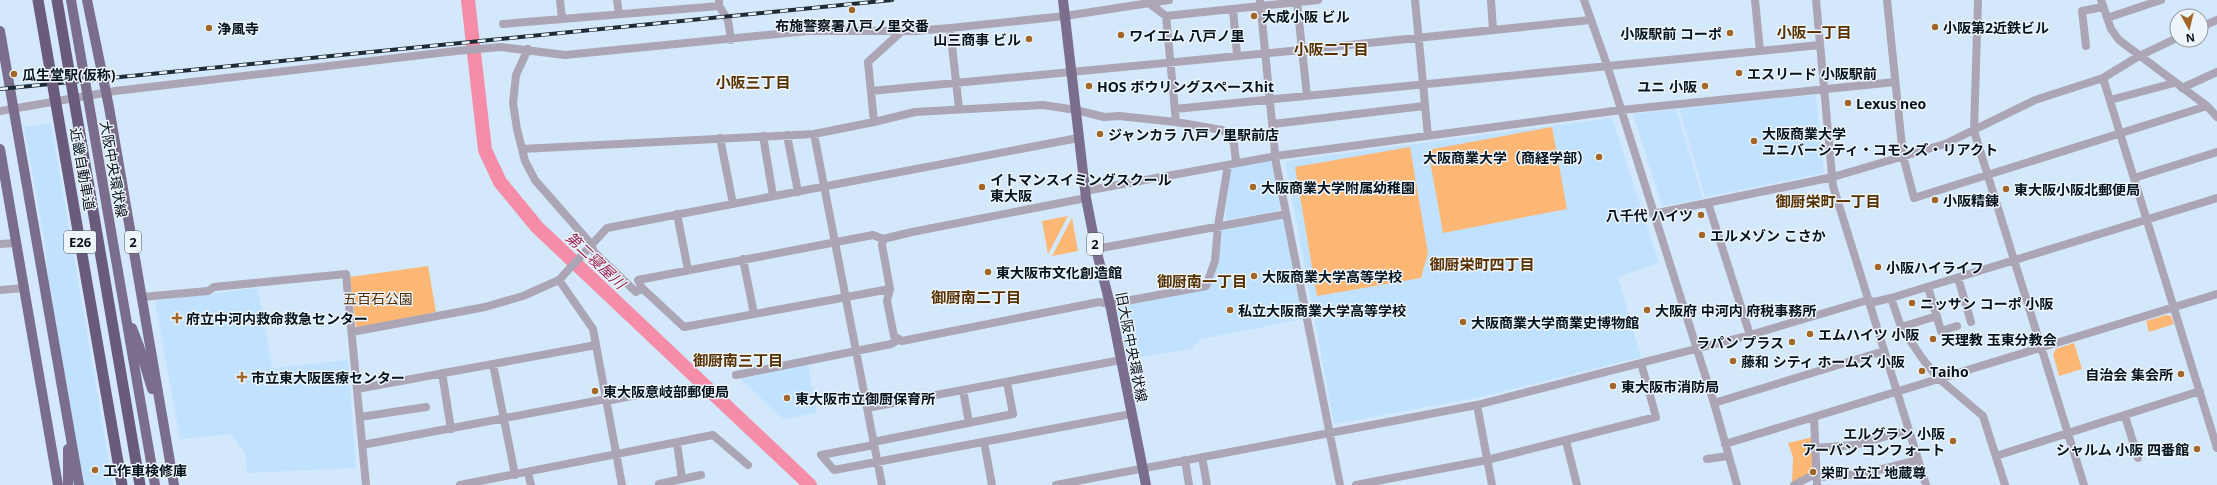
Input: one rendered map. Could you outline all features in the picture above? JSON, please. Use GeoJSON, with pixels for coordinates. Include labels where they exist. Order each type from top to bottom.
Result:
{"type":"FeatureCollection","features":[{"type":"Feature","properties":{"kind":"highway","name":"近畿自動車道"},"geometry":{"type":"LineString","coordinates":[[38,0],[122,485]]}},
{"type":"Feature","properties":{"kind":"highway","name":"近畿自動車道"},"geometry":{"type":"LineString","coordinates":[[57,0],[140,485]]}},
{"type":"Feature","properties":{"kind":"main road","name":"大阪中央環状線"},"geometry":{"type":"LineString","coordinates":[[71,0],[155,485]]}},
{"type":"Feature","properties":{"kind":"main road","name":"2"},"geometry":{"type":"LineString","coordinates":[[87,0],[106,93],[174,485]]}},
{"type":"Feature","properties":{"kind":"main road","name":"旧大阪中央環状線"},"geometry":{"type":"LineString","coordinates":[[1063,0],[1070,73],[1086,195],[1096,249],[1110,304],[1146,485]]}},
{"type":"Feature","properties":{"kind":"main road"},"geometry":{"type":"LineString","coordinates":[[0,31],[79,485]]}},
{"type":"Feature","properties":{"kind":"main road"},"geometry":{"type":"LineString","coordinates":[[0,150],[58,485]]}},
{"type":"Feature","properties":{"kind":"main road"},"geometry":{"type":"LineString","coordinates":[[124,312],[139,346],[164,431]]}},
{"type":"Feature","properties":{"kind":"main road"},"geometry":{"type":"LineString","coordinates":[[68,416],[68,485]]}},
{"type":"Feature","properties":{"kind":"street"},"geometry":{"type":"LineString","coordinates":[[560,0],[562,19]]}},
{"type":"Feature","properties":{"kind":"street"},"geometry":{"type":"LineString","coordinates":[[617,0],[619,14]]}},
{"type":"Feature","properties":{"kind":"street"},"geometry":{"type":"LineString","coordinates":[[0,111],[106,93],[456,51],[501,47],[528,49],[565,55],[731,40],[808,31],[902,31],[950,28],[1065,16],[1170,0]]}},
{"type":"Feature","properties":{"kind":"street"},"geometry":{"type":"LineString","coordinates":[[1150,4],[1166,16],[1234,9],[1260,3],[1318,0]]}},
{"type":"Feature","properties":{"kind":"street"},"geometry":{"type":"LineString","coordinates":[[1415,0],[1428,136]]}},
{"type":"Feature","properties":{"kind":"street"},"geometry":{"type":"LineString","coordinates":[[1491,0],[1493,30]]}},
{"type":"Feature","properties":{"kind":"street"},"geometry":{"type":"LineString","coordinates":[[1584,0],[1607,65],[1714,403],[1737,485]]}},
{"type":"Feature","properties":{"kind":"street"},"geometry":{"type":"LineString","coordinates":[[1755,0],[1760,51]]}},
{"type":"Feature","properties":{"kind":"street"},"geometry":{"type":"LineString","coordinates":[[1816,0],[1833,186],[1926,485]]}},
{"type":"Feature","properties":{"kind":"street"},"geometry":{"type":"LineString","coordinates":[[1887,0],[1903,156],[1914,198],[2207,106]]}},
{"type":"Feature","properties":{"kind":"street"},"geometry":{"type":"LineString","coordinates":[[1978,0],[1974,131],[2084,485]]}},
{"type":"Feature","properties":{"kind":"street"},"geometry":{"type":"LineString","coordinates":[[2107,18],[2161,0]]}},
{"type":"Feature","properties":{"kind":"street"},"geometry":{"type":"LineString","coordinates":[[1297,2],[1307,96]]}},
{"type":"Feature","properties":{"kind":"street"},"geometry":{"type":"LineString","coordinates":[[503,24],[619,14],[719,3],[728,20],[731,40]]}},
{"type":"Feature","properties":{"kind":"street"},"geometry":{"type":"LineString","coordinates":[[1260,3],[1276,156],[1286,214],[1340,485]]}},
{"type":"Feature","properties":{"kind":"street"},"geometry":{"type":"LineString","coordinates":[[2086,46],[2082,11],[2102,4],[2111,29],[2119,40],[2174,83],[2207,106],[2217,116]]}},
{"type":"Feature","properties":{"kind":"street"},"geometry":{"type":"LineString","coordinates":[[1234,9],[1237,55]]}},
{"type":"Feature","properties":{"kind":"street"},"geometry":{"type":"LineString","coordinates":[[1166,16],[1176,122]]}},
{"type":"Feature","properties":{"kind":"street"},"geometry":{"type":"LineString","coordinates":[[871,91],[956,82],[1070,73],[1590,20]]}},
{"type":"Feature","properties":{"kind":"street"},"geometry":{"type":"LineString","coordinates":[[950,28],[959,108]]}},
{"type":"Feature","properties":{"kind":"street"},"geometry":{"type":"LineString","coordinates":[[874,122],[868,62],[902,31]]}},
{"type":"Feature","properties":{"kind":"street"},"geometry":{"type":"LineString","coordinates":[[1653,214],[1833,177],[1945,144],[2035,100],[2103,78],[2139,56],[2169,42]]}},
{"type":"Feature","properties":{"kind":"street"},"geometry":{"type":"LineString","coordinates":[[1175,109],[1820,45]]}},
{"type":"Feature","properties":{"kind":"street"},"geometry":{"type":"LineString","coordinates":[[528,49],[516,75],[513,103],[522,149],[535,180],[589,247],[636,292],[642,288]]}},
{"type":"Feature","properties":{"kind":"street"},"geometry":{"type":"LineString","coordinates":[[2182,88],[2217,72]]}},
{"type":"Feature","properties":{"kind":"street"},"geometry":{"type":"LineString","coordinates":[[2103,78],[2217,448]]}},
{"type":"Feature","properties":{"kind":"street"},"geometry":{"type":"LineString","coordinates":[[890,289],[684,327],[642,288],[638,280],[873,235],[883,239],[1232,164],[1276,156],[1621,110],[1895,82]]}},
{"type":"Feature","properties":{"kind":"street"},"geometry":{"type":"LineString","coordinates":[[2110,100],[2174,83]]}},
{"type":"Feature","properties":{"kind":"street"},"geometry":{"type":"LineString","coordinates":[[522,149],[814,134],[915,112],[959,108],[1043,105],[1076,110],[1104,117],[1119,116],[1176,122],[1222,130],[1229,134],[1234,144],[1232,164],[1218,226],[1215,261],[1206,286],[1110,304],[1099,302],[902,341],[898,340],[891,344],[736,375]]}},
{"type":"Feature","properties":{"kind":"street"},"geometry":{"type":"LineString","coordinates":[[1273,124],[1424,106]]}},
{"type":"Feature","properties":{"kind":"street"},"geometry":{"type":"LineString","coordinates":[[814,134],[882,485]]}},
{"type":"Feature","properties":{"kind":"street"},"geometry":{"type":"LineString","coordinates":[[787,135],[798,192]]}},
{"type":"Feature","properties":{"kind":"street"},"geometry":{"type":"LineString","coordinates":[[764,136],[773,196]]}},
{"type":"Feature","properties":{"kind":"street"},"geometry":{"type":"LineString","coordinates":[[720,138],[733,204]]}},
{"type":"Feature","properties":{"kind":"street"},"geometry":{"type":"LineString","coordinates":[[352,332],[485,307],[523,296],[560,280],[607,228],[1078,138]]}},
{"type":"Feature","properties":{"kind":"street"},"geometry":{"type":"LineString","coordinates":[[2134,178],[2217,152]]}},
{"type":"Feature","properties":{"kind":"street"},"geometry":{"type":"LineString","coordinates":[[1056,485],[1477,405],[1750,335],[1868,300],[1874,302],[1928,288],[2217,198]]}},
{"type":"Feature","properties":{"kind":"street"},"geometry":{"type":"LineString","coordinates":[[1708,202],[1750,335]]}},
{"type":"Feature","properties":{"kind":"street"},"geometry":{"type":"LineString","coordinates":[[677,214],[688,270]]}},
{"type":"Feature","properties":{"kind":"street"},"geometry":{"type":"LineString","coordinates":[[1096,249],[1286,214]]}},
{"type":"Feature","properties":{"kind":"street"},"geometry":{"type":"LineString","coordinates":[[883,239],[882,245],[890,289],[887,301],[894,336],[898,340]]}},
{"type":"Feature","properties":{"kind":"street"},"geometry":{"type":"LineString","coordinates":[[0,244],[16,243]]}},
{"type":"Feature","properties":{"kind":"street"},"geometry":{"type":"LineString","coordinates":[[743,259],[754,314]]}},
{"type":"Feature","properties":{"kind":"street"},"geometry":{"type":"LineString","coordinates":[[142,297],[208,291],[214,287],[346,274],[366,485]]}},
{"type":"Feature","properties":{"kind":"street"},"geometry":{"type":"LineString","coordinates":[[1958,278],[1971,322]]}},
{"type":"Feature","properties":{"kind":"street"},"geometry":{"type":"LineString","coordinates":[[560,280],[593,329],[622,485]]}},
{"type":"Feature","properties":{"kind":"street"},"geometry":{"type":"LineString","coordinates":[[0,290],[24,288]]}},
{"type":"Feature","properties":{"kind":"street"},"geometry":{"type":"LineString","coordinates":[[1928,288],[1941,331],[1957,326]]}},
{"type":"Feature","properties":{"kind":"street"},"geometry":{"type":"LineString","coordinates":[[1725,444],[2217,294]]}},
{"type":"Feature","properties":{"kind":"street"},"geometry":{"type":"LineString","coordinates":[[1891,298],[1901,327],[1922,358],[1941,379],[1983,416],[2005,485]]}},
{"type":"Feature","properties":{"kind":"street"},"geometry":{"type":"LineString","coordinates":[[1901,327],[1937,316]]}},
{"type":"Feature","properties":{"kind":"street"},"geometry":{"type":"LineString","coordinates":[[357,389],[596,345]]}},
{"type":"Feature","properties":{"kind":"street"},"geometry":{"type":"LineString","coordinates":[[1714,403],[1884,351]]}},
{"type":"Feature","properties":{"kind":"street"},"geometry":{"type":"LineString","coordinates":[[867,408],[1121,360]]}},
{"type":"Feature","properties":{"kind":"street"},"geometry":{"type":"LineString","coordinates":[[1356,485],[1488,460],[1656,417],[1641,363]]}},
{"type":"Feature","properties":{"kind":"street"},"geometry":{"type":"LineString","coordinates":[[493,364],[515,475]]}},
{"type":"Feature","properties":{"kind":"street"},"geometry":{"type":"LineString","coordinates":[[442,373],[451,429]]}},
{"type":"Feature","properties":{"kind":"street"},"geometry":{"type":"LineString","coordinates":[[1007,382],[1013,414],[821,455],[834,470],[1131,414]]}},
{"type":"Feature","properties":{"kind":"street"},"geometry":{"type":"LineString","coordinates":[[362,445],[663,390]]}},
{"type":"Feature","properties":{"kind":"street"},"geometry":{"type":"LineString","coordinates":[[963,390],[969,423]]}},
{"type":"Feature","properties":{"kind":"street"},"geometry":{"type":"LineString","coordinates":[[1996,456],[2126,416],[2200,391]]}},
{"type":"Feature","properties":{"kind":"street"},"geometry":{"type":"LineString","coordinates":[[1477,405],[1492,485]]}},
{"type":"Feature","properties":{"kind":"street"},"geometry":{"type":"LineString","coordinates":[[360,417],[426,407]]}},
{"type":"Feature","properties":{"kind":"street"},"geometry":{"type":"LineString","coordinates":[[2126,416],[2138,458]]}},
{"type":"Feature","properties":{"kind":"street"},"geometry":{"type":"LineString","coordinates":[[1814,418],[1817,479]]}},
{"type":"Feature","properties":{"kind":"street"},"geometry":{"type":"LineString","coordinates":[[1815,448],[1855,445],[1909,430]]}},
{"type":"Feature","properties":{"kind":"street"},"geometry":{"type":"LineString","coordinates":[[460,485],[713,436],[748,465]]}},
{"type":"Feature","properties":{"kind":"street"},"geometry":{"type":"LineString","coordinates":[[1566,441],[1577,485]]}},
{"type":"Feature","properties":{"kind":"street"},"geometry":{"type":"LineString","coordinates":[[984,442],[992,485]]}},
{"type":"Feature","properties":{"kind":"street"},"geometry":{"type":"LineString","coordinates":[[677,443],[682,479]]}},
{"type":"Feature","properties":{"kind":"street"},"geometry":{"type":"LineString","coordinates":[[1707,459],[1728,456]]}},
{"type":"Feature","properties":{"kind":"street"},"geometry":{"type":"LineString","coordinates":[[1202,457],[1208,485]]}},
{"type":"Feature","properties":{"kind":"street"},"geometry":{"type":"LineString","coordinates":[[1184,460],[1189,485]]}},
{"type":"Feature","properties":{"kind":"street"},"geometry":{"type":"LineString","coordinates":[[1794,485],[1817,479],[1863,474],[1918,460]]}},
{"type":"Feature","properties":{"kind":"street"},"geometry":{"type":"LineString","coordinates":[[528,473],[531,485]]}},
{"type":"Feature","properties":{"kind":"street"},"geometry":{"type":"LineString","coordinates":[[659,484],[700,475]]}},
{"type":"Feature","properties":{"kind":"shaded area","name":"大阪商業大学 ユニバーシティ・コモンズ・リアクト"},"geometry":{"type":"Polygon","coordinates":[[[1816,95],[1824,173],[1705,197],[1679,108],[1816,95]]]}},
{"type":"Feature","properties":{"kind":"shaded area"},"geometry":{"type":"Polygon","coordinates":[[[1676,109],[1703,199],[1662,206],[1633,114],[1676,109]]]}},
{"type":"Feature","properties":{"kind":"shaded area"},"geometry":{"type":"Polygon","coordinates":[[[1612,118],[1659,263],[1618,277],[1641,357],[1481,397],[1334,424],[1285,161],[1612,118]]]}},
{"type":"Feature","properties":{"kind":"shaded area"},"geometry":{"type":"Polygon","coordinates":[[[51,123],[113,485],[83,485],[48,279],[45,243],[24,127],[51,123]]]}},
{"type":"Feature","properties":{"kind":"shaded area","name":"大阪商業大学附属幼稚園"},"geometry":{"type":"Polygon","coordinates":[[[1272,161],[1280,207],[1277,211],[1225,220],[1231,167],[1272,161]]]}},
{"type":"Feature","properties":{"kind":"shaded area","name":"大阪商業大学高等学校"},"geometry":{"type":"Polygon","coordinates":[[[1284,218],[1304,319],[1201,339],[1191,349],[1127,359],[1117,308],[1120,304],[1208,289],[1218,262],[1222,228],[1284,218]]]}},
{"type":"Feature","properties":{"kind":"shaded area"},"geometry":{"type":"Polygon","coordinates":[[[258,288],[272,368],[348,360],[356,468],[247,473],[245,453],[231,434],[180,439],[155,301],[258,288]]]}},
{"type":"Feature","properties":{"kind":"shaded area"},"geometry":{"type":"Polygon","coordinates":[[[808,364],[817,413],[783,419],[740,378],[808,364]]]}},
{"type":"Feature","properties":{"kind":"green space"},"geometry":{"type":"Polygon","coordinates":[[[1552,127],[1567,209],[1443,233],[1428,150],[1552,127]]]}},
{"type":"Feature","properties":{"kind":"green space"},"geometry":{"type":"Polygon","coordinates":[[[1410,147],[1428,253],[1421,278],[1317,296],[1295,167],[1410,147]]]}},
{"type":"Feature","properties":{"kind":"green space"},"geometry":{"type":"Polygon","coordinates":[[[1068,216],[1048,254],[1042,221],[1068,216]]]}},
{"type":"Feature","properties":{"kind":"green space"},"geometry":{"type":"Polygon","coordinates":[[[1072,218],[1078,251],[1052,256],[1072,218]]]}},
{"type":"Feature","properties":{"kind":"green space","name":"五百石公園"},"geometry":{"type":"Polygon","coordinates":[[[428,266],[436,312],[359,328],[356,326],[350,277],[428,266]]]}},
{"type":"Feature","properties":{"kind":"green space"},"geometry":{"type":"Polygon","coordinates":[[[2166,315],[2171,316],[2174,324],[2149,332],[2146,321],[2166,315]]]}},
{"type":"Feature","properties":{"kind":"green space"},"geometry":{"type":"Polygon","coordinates":[[[2074,343],[2082,369],[2059,376],[2053,354],[2056,349],[2074,343]]]}},
{"type":"Feature","properties":{"kind":"green space"},"geometry":{"type":"Polygon","coordinates":[[[1813,437],[1814,473],[1792,483],[1793,457],[1788,443],[1813,437]]]}},
{"type":"Feature","properties":{"kind":"waterway","name":"第二寝屋川"},"geometry":{"type":"LineString","coordinates":[[468,0],[485,150],[500,182],[537,227],[810,485]]}},
{"type":"Feature","properties":{"kind":"railway"},"geometry":{"type":"LineString","coordinates":[[0,89],[892,0]]}},
{"type":"Feature","properties":{"kind":"place","name":"布施警察署八戸ノ里交番"},"geometry":{"type":"Point","coordinates":[852,10]}},
{"type":"Feature","properties":{"kind":"place","name":"大成小阪 ビル"},"geometry":{"type":"Point","coordinates":[1254,16]}},
{"type":"Feature","properties":{"kind":"place","name":"小阪第2近鉄ビル"},"geometry":{"type":"Point","coordinates":[1935,27]}},
{"type":"Feature","properties":{"kind":"place","name":"浄風寺"},"geometry":{"type":"Point","coordinates":[209,28]}},
{"type":"Feature","properties":{"kind":"place","name":"小阪駅前 コーポ"},"geometry":{"type":"Point","coordinates":[1730,33]}},
{"type":"Feature","properties":{"kind":"place","name":"ワイエム 八戸ノ里"},"geometry":{"type":"Point","coordinates":[1121,35]}},
{"type":"Feature","properties":{"kind":"place","name":"山三商事 ビル"},"geometry":{"type":"Point","coordinates":[1029,39]}},
{"type":"Feature","properties":{"kind":"place","name":"エスリード 小阪駅前"},"geometry":{"type":"Point","coordinates":[1739,73]}},
{"type":"Feature","properties":{"kind":"place","name":"瓜生堂駅(仮称)"},"geometry":{"type":"Point","coordinates":[14,74]}},
{"type":"Feature","properties":{"kind":"place","name":"HOS ボウリングスペースhit"},"geometry":{"type":"Point","coordinates":[1089,86]}},
{"type":"Feature","properties":{"kind":"place","name":"ユニ 小阪"},"geometry":{"type":"Point","coordinates":[1705,86]}},
{"type":"Feature","properties":{"kind":"place","name":"Lexus neo"},"geometry":{"type":"Point","coordinates":[1848,103]}},
{"type":"Feature","properties":{"kind":"place","name":"ジャンカラ 八戸ノ里駅前店"},"geometry":{"type":"Point","coordinates":[1100,134]}},
{"type":"Feature","properties":{"kind":"place","name":"大阪商業大学 ユニバーシティ・コモンズ・リアクト"},"geometry":{"type":"Point","coordinates":[1754,141]}},
{"type":"Feature","properties":{"kind":"place","name":"大阪商業大学（商経学部）"},"geometry":{"type":"Point","coordinates":[1599,157]}},
{"type":"Feature","properties":{"kind":"place","name":"イトマンスイミングスクール 東大阪"},"geometry":{"type":"Point","coordinates":[982,187]}},
{"type":"Feature","properties":{"kind":"place","name":"大阪商業大学附属幼稚園"},"geometry":{"type":"Point","coordinates":[1253,187]}},
{"type":"Feature","properties":{"kind":"place","name":"東大阪小阪北郵便局"},"geometry":{"type":"Point","coordinates":[2006,189]}},
{"type":"Feature","properties":{"kind":"place","name":"小阪精錬"},"geometry":{"type":"Point","coordinates":[1935,200]}},
{"type":"Feature","properties":{"kind":"place","name":"八千代 ハイツ"},"geometry":{"type":"Point","coordinates":[1701,215]}},
{"type":"Feature","properties":{"kind":"place","name":"エルメゾン こさか"},"geometry":{"type":"Point","coordinates":[1702,235]}},
{"type":"Feature","properties":{"kind":"place","name":"小阪ハイライフ"},"geometry":{"type":"Point","coordinates":[1878,267]}},
{"type":"Feature","properties":{"kind":"place","name":"東大阪市文化創造館"},"geometry":{"type":"Point","coordinates":[988,272]}},
{"type":"Feature","properties":{"kind":"place","name":"大阪商業大学高等学校"},"geometry":{"type":"Point","coordinates":[1254,276]}},
{"type":"Feature","properties":{"kind":"place","name":"ニッサン コーポ 小阪"},"geometry":{"type":"Point","coordinates":[1912,303]}},
{"type":"Feature","properties":{"kind":"place","name":"私立大阪商業大学高等学校"},"geometry":{"type":"Point","coordinates":[1230,310]}},
{"type":"Feature","properties":{"kind":"place","name":"大阪府 中河内 府税事務所"},"geometry":{"type":"Point","coordinates":[1647,310]}},
{"type":"Feature","properties":{"kind":"place","name":"府立中河内救命救急センター"},"geometry":{"type":"Point","coordinates":[177,318]}},
{"type":"Feature","properties":{"kind":"place","name":"大阪商業大学商業史博物館"},"geometry":{"type":"Point","coordinates":[1463,322]}},
{"type":"Feature","properties":{"kind":"place","name":"エムハイツ 小阪"},"geometry":{"type":"Point","coordinates":[1810,334]}},
{"type":"Feature","properties":{"kind":"place","name":"天理教 玉東分教会"},"geometry":{"type":"Point","coordinates":[1933,339]}},
{"type":"Feature","properties":{"kind":"place","name":"ラパン プラス"},"geometry":{"type":"Point","coordinates":[1792,342]}},
{"type":"Feature","properties":{"kind":"place","name":"藤和 シティ ホームズ 小阪"},"geometry":{"type":"Point","coordinates":[1733,361]}},
{"type":"Feature","properties":{"kind":"place","name":"Taiho"},"geometry":{"type":"Point","coordinates":[1922,371]}},
{"type":"Feature","properties":{"kind":"place","name":"自治会 集会所"},"geometry":{"type":"Point","coordinates":[2181,374]}},
{"type":"Feature","properties":{"kind":"place","name":"市立東大阪医療センター"},"geometry":{"type":"Point","coordinates":[242,377]}},
{"type":"Feature","properties":{"kind":"place","name":"東大阪市消防局"},"geometry":{"type":"Point","coordinates":[1613,386]}},
{"type":"Feature","properties":{"kind":"place","name":"東大阪意岐部郵便局"},"geometry":{"type":"Point","coordinates":[595,391]}},
{"type":"Feature","properties":{"kind":"place","name":"東大阪市立御厨保育所"},"geometry":{"type":"Point","coordinates":[787,398]}},
{"type":"Feature","properties":{"kind":"place","name":"エルグラン 小阪 アーバン コンフォート"},"geometry":{"type":"Point","coordinates":[1953,441]}},
{"type":"Feature","properties":{"kind":"place","name":"シャルム 小阪 四番館"},"geometry":{"type":"Point","coordinates":[2197,449]}},
{"type":"Feature","properties":{"kind":"place","name":"工作車検修庫"},"geometry":{"type":"Point","coordinates":[95,470]}},
{"type":"Feature","properties":{"kind":"place","name":"栄町 立江 地蔵尊"},"geometry":{"type":"Point","coordinates":[1813,472]}},
{"type":"Feature","properties":{"kind":"district","name":"小阪一丁目"},"geometry":{"type":"Point","coordinates":[1814,32]}},
{"type":"Feature","properties":{"kind":"district","name":"小阪二丁目"},"geometry":{"type":"Point","coordinates":[1331,49]}},
{"type":"Feature","properties":{"kind":"district","name":"小阪三丁目"},"geometry":{"type":"Point","coordinates":[753,82]}},
{"type":"Feature","properties":{"kind":"district","name":"御厨栄町一丁目"},"geometry":{"type":"Point","coordinates":[1828,201]}},
{"type":"Feature","properties":{"kind":"district","name":"御厨栄町四丁目"},"geometry":{"type":"Point","coordinates":[1482,264]}},
{"type":"Feature","properties":{"kind":"district","name":"御厨南一丁目"},"geometry":{"type":"Point","coordinates":[1202,281]}},
{"type":"Feature","properties":{"kind":"district","name":"御厨南二丁目"},"geometry":{"type":"Point","coordinates":[976,297]}},
{"type":"Feature","properties":{"kind":"district","name":"御厨南三丁目"},"geometry":{"type":"Point","coordinates":[738,360]}}]}
